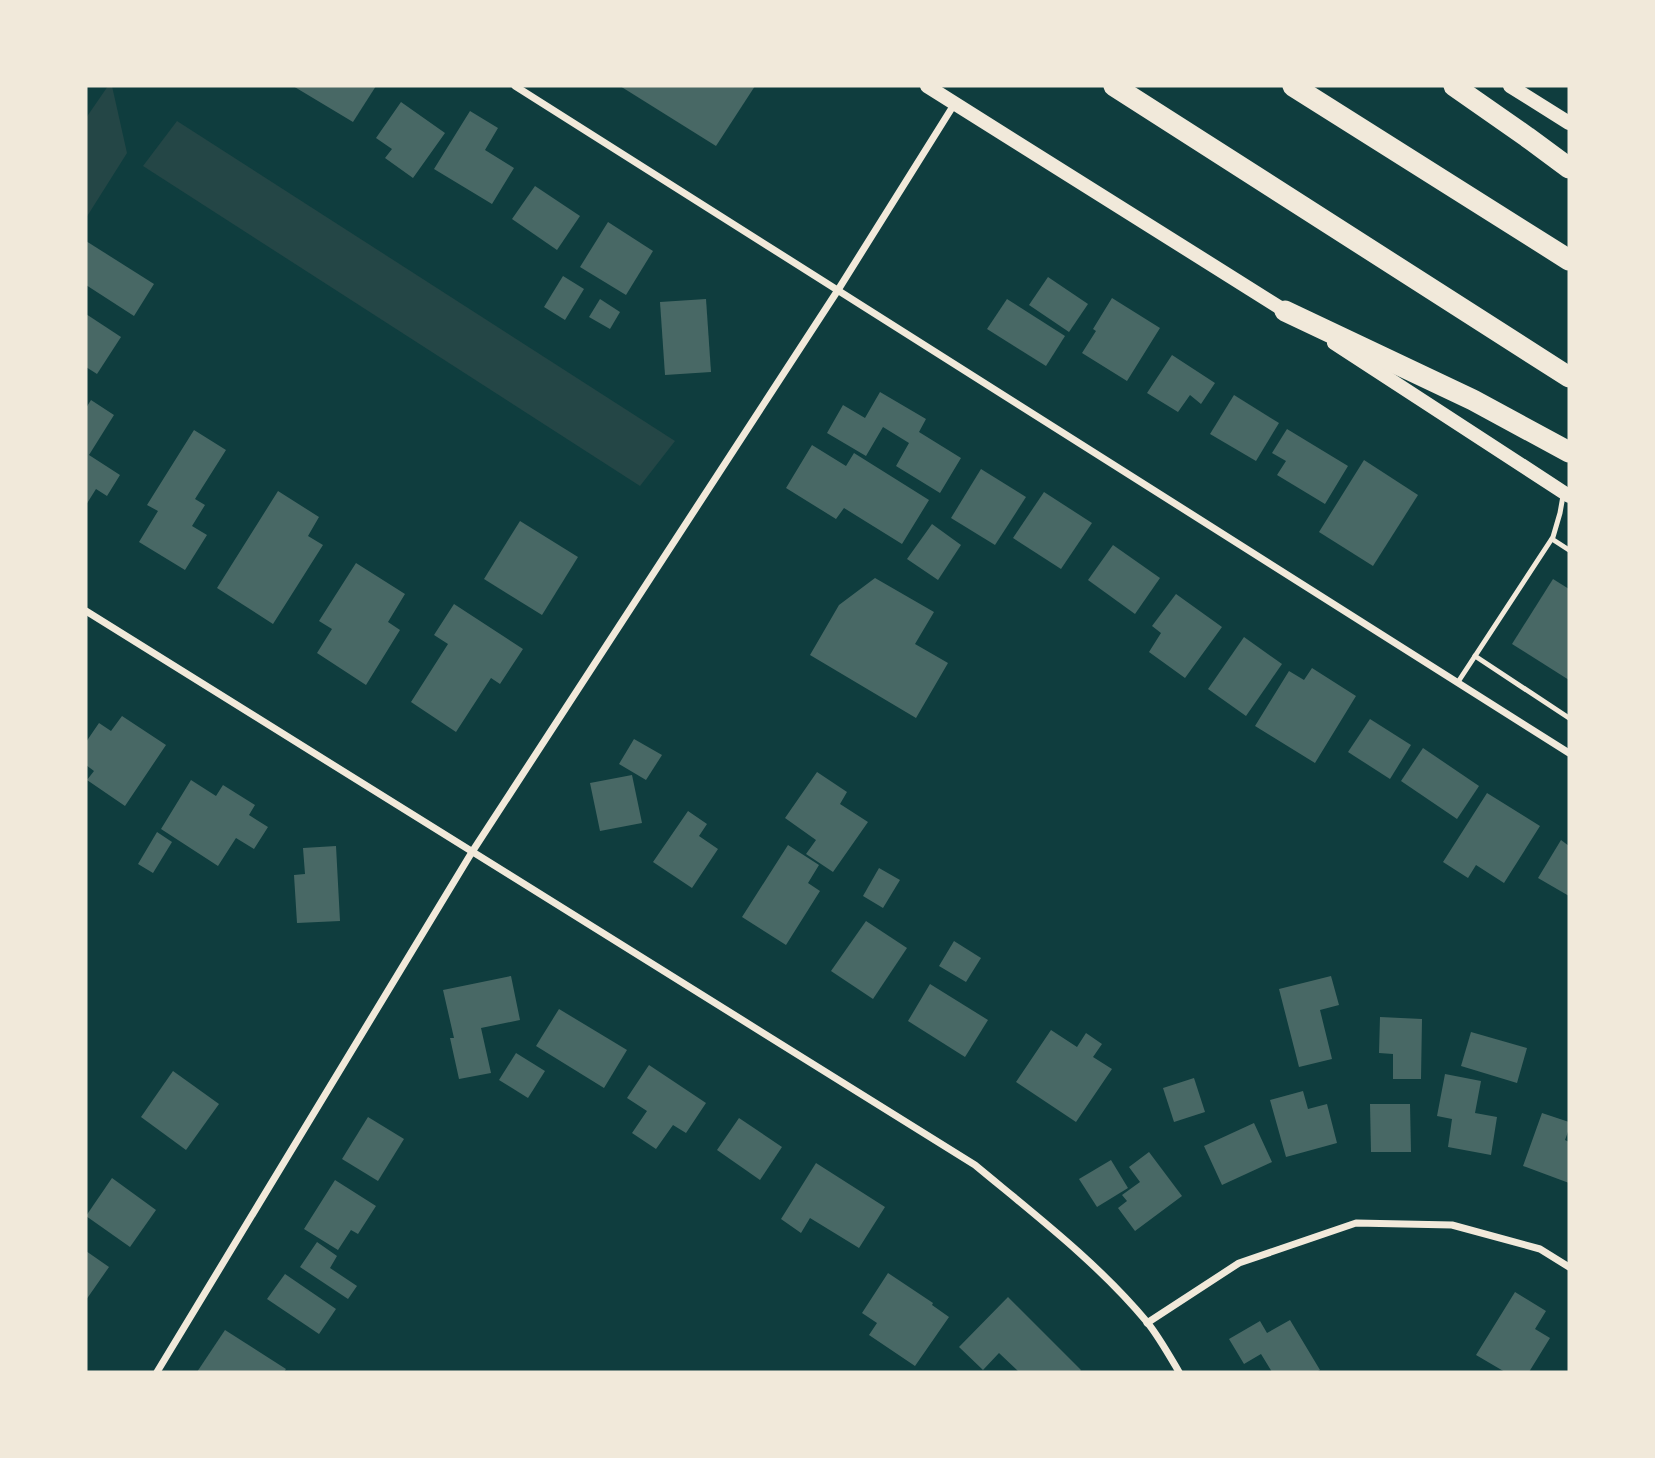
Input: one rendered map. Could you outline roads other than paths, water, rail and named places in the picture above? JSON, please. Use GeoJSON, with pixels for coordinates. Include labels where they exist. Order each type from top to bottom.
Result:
{"type":"FeatureCollection","features":[{"type":"Feature","properties":{"kind":"highway"},"geometry":{"type":"LineString","coordinates":[[1114,86],[1569,377]]}},
{"type":"Feature","properties":{"kind":"highway"},"geometry":{"type":"LineString","coordinates":[[1293,86],[1569,260]]}},
{"type":"Feature","properties":{"kind":"highway"},"geometry":{"type":"LineString","coordinates":[[1454,86],[1569,169]]}},
{"type":"Feature","properties":{"kind":"highway"},"geometry":{"type":"LineString","coordinates":[[1285,311],[1474,400],[1569,452]]}},
{"type":"Feature","properties":{"kind":"main road"},"geometry":{"type":"LineString","coordinates":[[927,86],[1285,311],[1566,494]]}},
{"type":"Feature","properties":{"kind":"main road"},"geometry":{"type":"LineString","coordinates":[[1510,86],[1569,123]]}},
{"type":"Feature","properties":{"kind":"street"},"geometry":{"type":"LineString","coordinates":[[515,86],[1569,753]]}},
{"type":"Feature","properties":{"kind":"street"},"geometry":{"type":"LineString","coordinates":[[157,1372],[472,852],[838,290],[954,103]]}},
{"type":"Feature","properties":{"kind":"street"},"geometry":{"type":"LineString","coordinates":[[86,611],[975,1166],[1069,1244],[1147,1323],[1179,1372]]}},
{"type":"Feature","properties":{"kind":"street"},"geometry":{"type":"LineString","coordinates":[[1147,1323],[1239,1264],[1356,1223],[1452,1225],[1540,1249],[1569,1267]]}},
{"type":"Feature","properties":{"kind":"lane"},"geometry":{"type":"LineString","coordinates":[[1458,682],[1552,539],[1566,494]]}},
{"type":"Feature","properties":{"kind":"lane"},"geometry":{"type":"LineString","coordinates":[[1552,539],[1569,550]]}},
{"type":"Feature","properties":{"kind":"lane"},"geometry":{"type":"LineString","coordinates":[[1475,656],[1569,718]]}}]}
